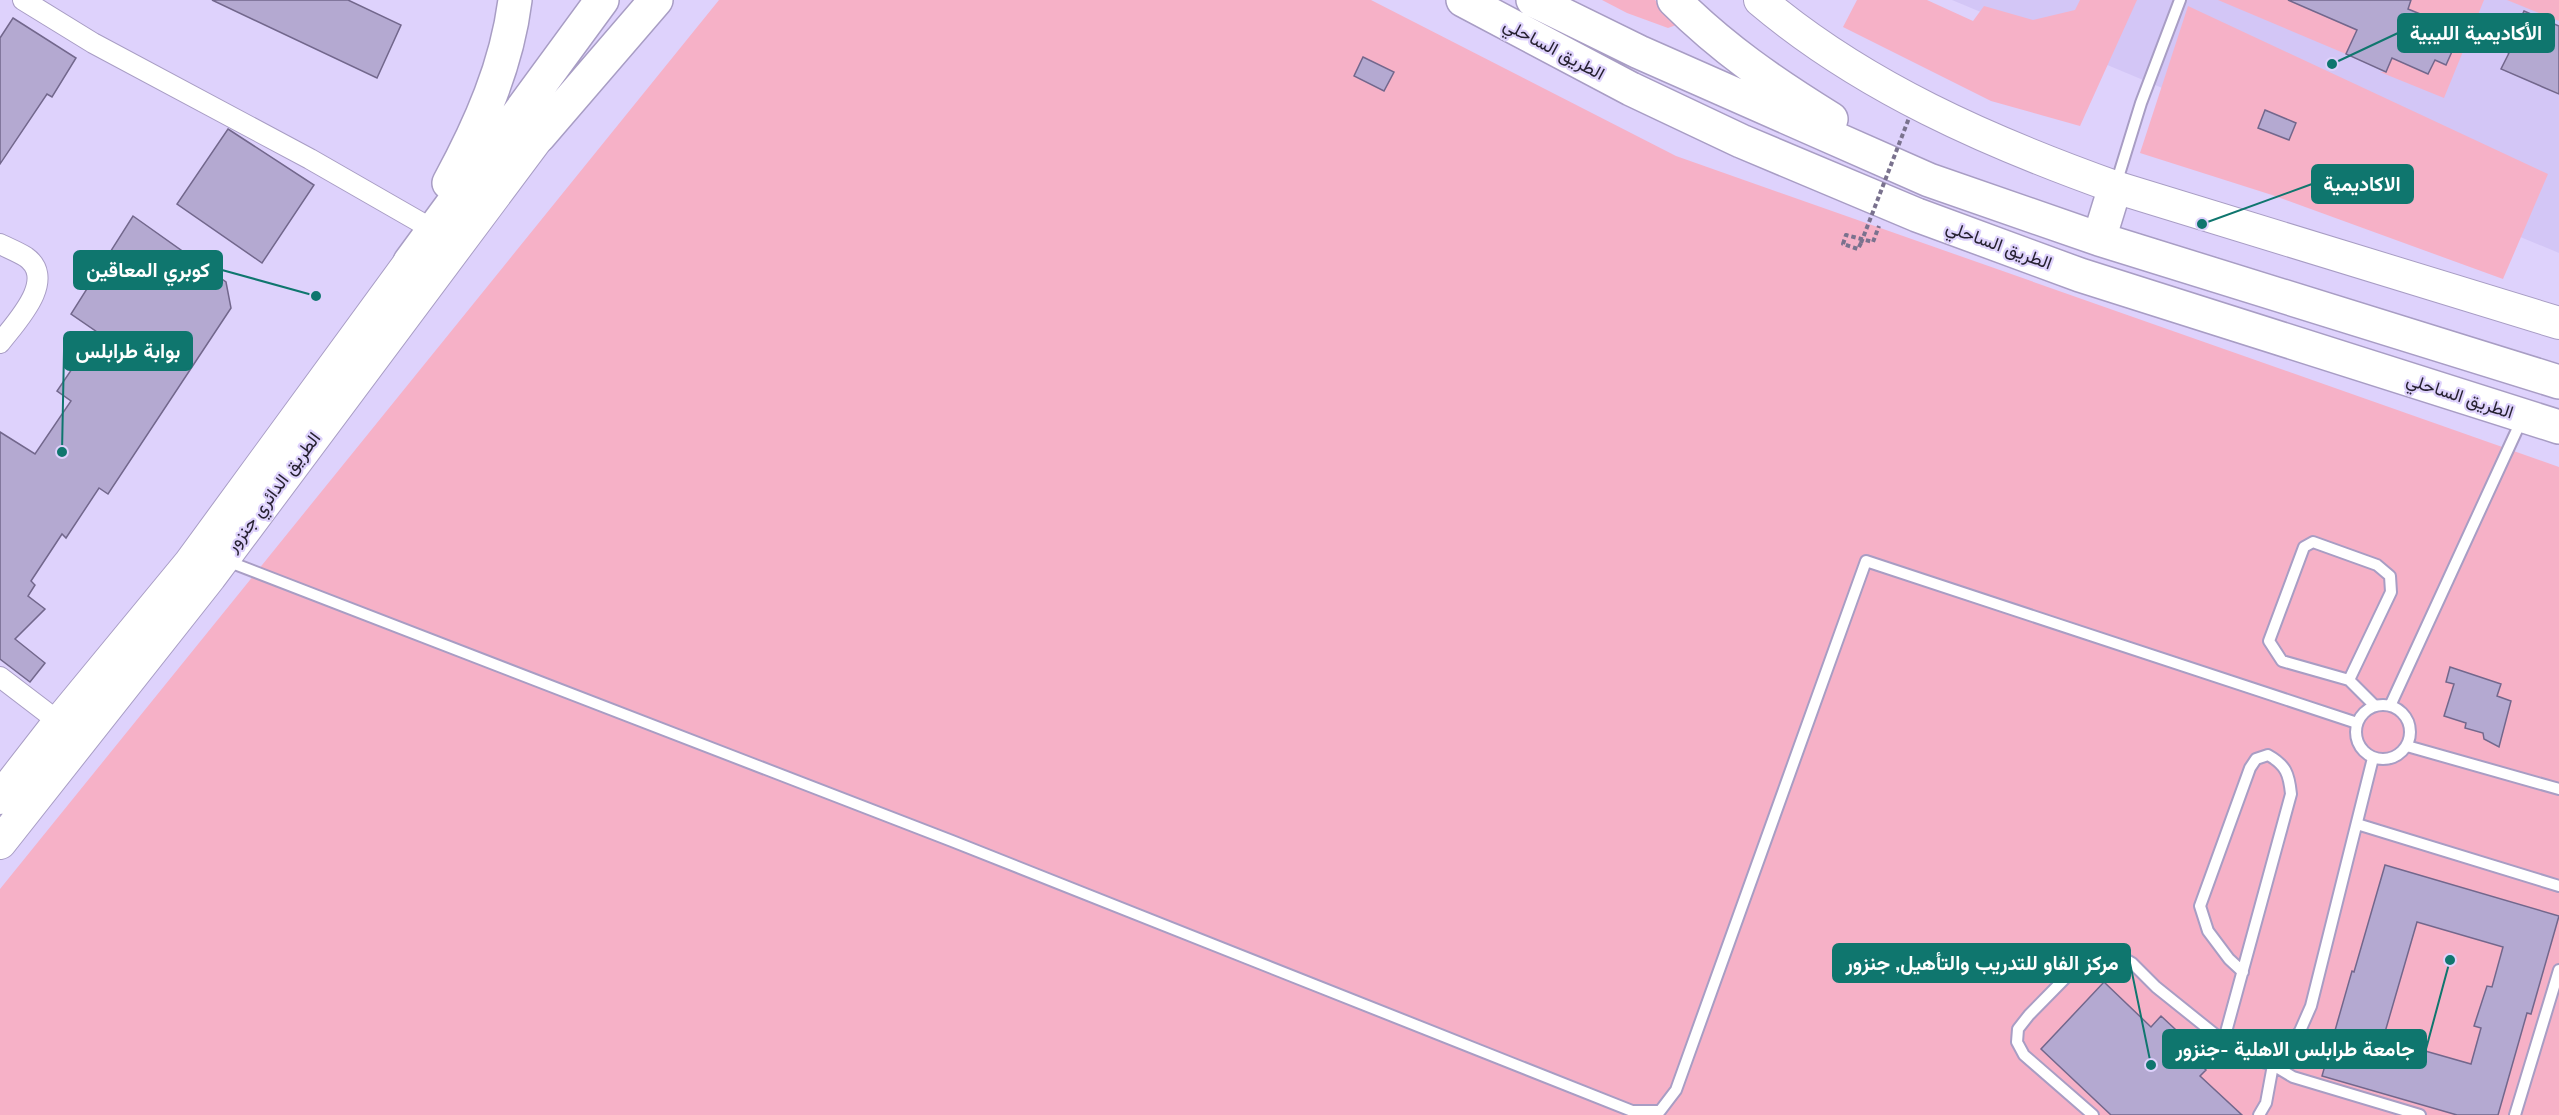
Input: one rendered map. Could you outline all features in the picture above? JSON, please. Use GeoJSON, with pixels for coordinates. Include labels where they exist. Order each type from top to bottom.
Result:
{"type":"FeatureCollection","features":[{"type":"Feature","properties":{"kind":"highway"},"geometry":{"type":"LineString","coordinates":[[410,262],[425,225],[465,154],[498,79],[512,23],[515,0]]}},
{"type":"Feature","properties":{"kind":"highway"},"geometry":{"type":"LineString","coordinates":[[410,262],[602,0]]}},
{"type":"Feature","properties":{"kind":"highway"},"geometry":{"type":"LineString","coordinates":[[539,136],[635,0]]}},
{"type":"Feature","properties":{"kind":"highway"},"geometry":{"type":"LineString","coordinates":[[539,136],[656,0]]}},
{"type":"Feature","properties":{"kind":"highway","name":"الطريق الساحلي"},"geometry":{"type":"LineString","coordinates":[[1463,0],[1631,89],[1742,141],[1917,215],[2080,275],[2559,427]]}},
{"type":"Feature","properties":{"kind":"highway","name":"الطريق الساحلي"},"geometry":{"type":"LineString","coordinates":[[1533,0],[1639,52],[1929,180],[2099,239],[2559,382]]}},
{"type":"Feature","properties":{"kind":"highway"},"geometry":{"type":"LineString","coordinates":[[1674,0],[1708,34],[1780,88],[1929,180]]}},
{"type":"Feature","properties":{"kind":"highway"},"geometry":{"type":"LineString","coordinates":[[2099,239],[2115,187]]}},
{"type":"Feature","properties":{"kind":"main road"},"geometry":{"type":"LineString","coordinates":[[1760,0],[1828,51],[1925,107],[2043,161],[2115,187],[2559,323]]}},
{"type":"Feature","properties":{"kind":"main road","name":"الطريق الدائري جنزور"},"geometry":{"type":"LineString","coordinates":[[0,843],[223,560],[539,136]]}},
{"type":"Feature","properties":{"kind":"main road","name":"الطريق الدائري جنزور"},"geometry":{"type":"LineString","coordinates":[[0,798],[58,722],[190,563],[410,262]]}},
{"type":"Feature","properties":{"kind":"street"},"geometry":{"type":"LineString","coordinates":[[23,0],[93,43],[310,159],[425,225]]}},
{"type":"Feature","properties":{"kind":"street"},"geometry":{"type":"LineString","coordinates":[[0,244],[27,258],[35,267],[38,287],[28,307],[0,343]]}},
{"type":"Feature","properties":{"kind":"street"},"geometry":{"type":"LineString","coordinates":[[0,677],[58,722]]}},
{"type":"Feature","properties":{"kind":"lane"},"geometry":{"type":"LineString","coordinates":[[2115,187],[2141,103],[2180,0]]}},
{"type":"Feature","properties":{"kind":"lane"},"geometry":{"type":"LineString","coordinates":[[2390,706],[2523,416]]}},
{"type":"Feature","properties":{"kind":"lane"},"geometry":{"type":"LineString","coordinates":[[2349,680],[2391,592],[2390,576],[2376,565],[2313,542],[2304,547],[2269,641],[2282,661],[2349,680],[2374,706]]}},
{"type":"Feature","properties":{"kind":"lane"},"geometry":{"type":"LineString","coordinates":[[223,560],[951,841],[1632,1110],[1660,1111],[1676,1090],[1866,561],[2357,723]]}},
{"type":"Feature","properties":{"kind":"lane"},"geometry":{"type":"LineString","coordinates":[[2374,706],[2390,706],[2404,714],[2408,722],[2410,730],[2406,746],[2394,757],[2373,758],[2358,743],[2355,731],[2357,723],[2365,711],[2374,706]]}},
{"type":"Feature","properties":{"kind":"lane"},"geometry":{"type":"LineString","coordinates":[[2406,746],[2559,789]]}},
{"type":"Feature","properties":{"kind":"lane"},"geometry":{"type":"LineString","coordinates":[[2223,1043],[2243,972],[2291,794],[2289,775],[2281,762],[2268,755],[2256,759],[2250,768],[2200,906],[2208,931],[2229,959],[2243,972]]}},
{"type":"Feature","properties":{"kind":"lane"},"geometry":{"type":"LineString","coordinates":[[2259,1115],[2266,1103],[2273,1065],[2300,1031],[2311,1006],[2373,758]]}},
{"type":"Feature","properties":{"kind":"lane"},"geometry":{"type":"LineString","coordinates":[[2356,824],[2559,886]]}},
{"type":"Feature","properties":{"kind":"lane"},"geometry":{"type":"LineString","coordinates":[[2092,1115],[2024,1054],[2018,1042],[2018,1029],[2084,959],[2100,951],[2115,953],[2132,963],[2156,987],[2242,1056],[2273,1065],[2294,1077],[2420,1115]]}},
{"type":"Feature","properties":{"kind":"lane"},"geometry":{"type":"LineString","coordinates":[[2514,1115],[2559,970]]}},
{"type":"Feature","properties":{"kind":"path"},"geometry":{"type":"LineString","coordinates":[[1873,242],[1846,235],[1843,244],[1858,249],[1861,243],[1909,118]]}},
{"type":"Feature","properties":{"kind":"shaded area"},"geometry":{"type":"Polygon","coordinates":[[[719,0],[1371,0],[1676,156],[2559,467],[2559,1115],[0,1115],[0,889],[719,0]]]}},
{"type":"Feature","properties":{"kind":"shaded area"},"geometry":{"type":"Polygon","coordinates":[[[1602,0],[1655,0],[1679,24],[1668,28],[1627,13],[1602,0]]]}},
{"type":"Feature","properties":{"kind":"shaded area"},"geometry":{"type":"Polygon","coordinates":[[[1857,0],[1927,0],[1973,21],[1984,6],[2033,20],[2075,10],[2080,0],[2137,0],[2080,126],[1991,101],[1843,27],[1857,0]]]}},
{"type":"Feature","properties":{"kind":"shaded area"},"geometry":{"type":"Polygon","coordinates":[[[1952,0],[2559,0],[2559,253],[2258,128],[1952,0]]]}},
{"type":"Feature","properties":{"kind":"shaded area"},"geometry":{"type":"Polygon","coordinates":[[[2218,0],[2303,0],[2301,6],[2357,30],[2346,54],[2218,0]]]}},
{"type":"Feature","properties":{"kind":"shaded area"},"geometry":{"type":"Polygon","coordinates":[[[2409,0],[2484,0],[2444,98],[2380,72],[2386,72],[2392,58],[2428,74],[2435,60],[2446,64],[2454,47],[2445,42],[2450,26],[2406,8],[2409,0]]]}},
{"type":"Feature","properties":{"kind":"shaded area"},"geometry":{"type":"Polygon","coordinates":[[[2507,0],[2559,0],[2559,21],[2507,0]]]}},
{"type":"Feature","properties":{"kind":"shaded area"},"geometry":{"type":"Polygon","coordinates":[[[2188,6],[2548,174],[2503,279],[2272,195],[2140,153],[2188,6]]]}},
{"type":"Feature","properties":{"kind":"building"},"geometry":{"type":"Polygon","coordinates":[[[212,0],[348,0],[401,25],[377,78],[212,0]]]}},
{"type":"Feature","properties":{"kind":"building"},"geometry":{"type":"Polygon","coordinates":[[[2288,0],[2411,0],[2408,9],[2452,27],[2445,42],[2454,47],[2446,65],[2435,60],[2428,74],[2392,58],[2386,72],[2346,54],[2357,30],[2288,0]]]}},
{"type":"Feature","properties":{"kind":"building"},"geometry":{"type":"Polygon","coordinates":[[[2524,11],[2559,26],[2559,94],[2501,69],[2509,53],[2490,45],[2498,26],[2514,33],[2524,11]]]}},
{"type":"Feature","properties":{"kind":"building"},"geometry":{"type":"Polygon","coordinates":[[[13,18],[76,58],[52,97],[47,94],[0,164],[0,38],[13,18]]]}},
{"type":"Feature","properties":{"kind":"building"},"geometry":{"type":"Polygon","coordinates":[[[1363,57],[1394,72],[1384,91],[1354,76],[1363,57]]]}},
{"type":"Feature","properties":{"kind":"building"},"geometry":{"type":"Polygon","coordinates":[[[2265,110],[2296,123],[2289,140],[2258,128],[2265,110]]]}},
{"type":"Feature","properties":{"kind":"building"},"geometry":{"type":"Polygon","coordinates":[[[228,129],[314,185],[262,263],[177,204],[228,129]]]}},
{"type":"Feature","properties":{"kind":"building"},"geometry":{"type":"Polygon","coordinates":[[[133,216],[226,282],[231,308],[108,494],[99,488],[66,538],[62,534],[31,581],[35,585],[28,596],[45,609],[15,639],[45,663],[30,682],[0,659],[0,432],[35,454],[71,401],[57,391],[97,332],[71,314],[133,216]]]}},
{"type":"Feature","properties":{"kind":"building"},"geometry":{"type":"Polygon","coordinates":[[[2450,667],[2501,684],[2497,696],[2511,701],[2499,747],[2484,739],[2483,733],[2465,728],[2466,723],[2444,716],[2454,684],[2446,682],[2450,667]]]}},
{"type":"Feature","properties":{"kind":"building"},"geometry":{"type":"Polygon","coordinates":[[[2385,865],[2559,916],[2531,1014],[2527,1013],[2498,1115],[2457,1115],[2322,1076],[2352,971],[2354,972],[2385,865]],[[2417,922],[2383,1039],[2471,1064],[2481,1028],[2474,1026],[2487,986],[2492,987],[2503,947],[2417,922]]]}},
{"type":"Feature","properties":{"kind":"building"},"geometry":{"type":"Polygon","coordinates":[[[2104,982],[2151,1027],[2161,1016],[2175,1029],[2169,1035],[2206,1070],[2200,1076],[2242,1115],[2111,1115],[2041,1049],[2104,982]]]}},
{"type":"Feature","properties":{"kind":"place","name":"الأكاديمية الليبية"},"geometry":{"type":"Point","coordinates":[2332,64]}},
{"type":"Feature","properties":{"kind":"place","name":"الاكاديمية"},"geometry":{"type":"Point","coordinates":[2202,224]}},
{"type":"Feature","properties":{"kind":"place","name":"كوبري المعاقين"},"geometry":{"type":"Point","coordinates":[316,296]}},
{"type":"Feature","properties":{"kind":"place","name":"بوابة طرابلس"},"geometry":{"type":"Point","coordinates":[62,452]}},
{"type":"Feature","properties":{"kind":"place","name":"جامعة طرابلس الاهلية -جنزور"},"geometry":{"type":"Point","coordinates":[2450,960]}},
{"type":"Feature","properties":{"kind":"place","name":"مركز الفاو للتدريب والتأهيل, جنزور"},"geometry":{"type":"Point","coordinates":[2151,1065]}}]}
